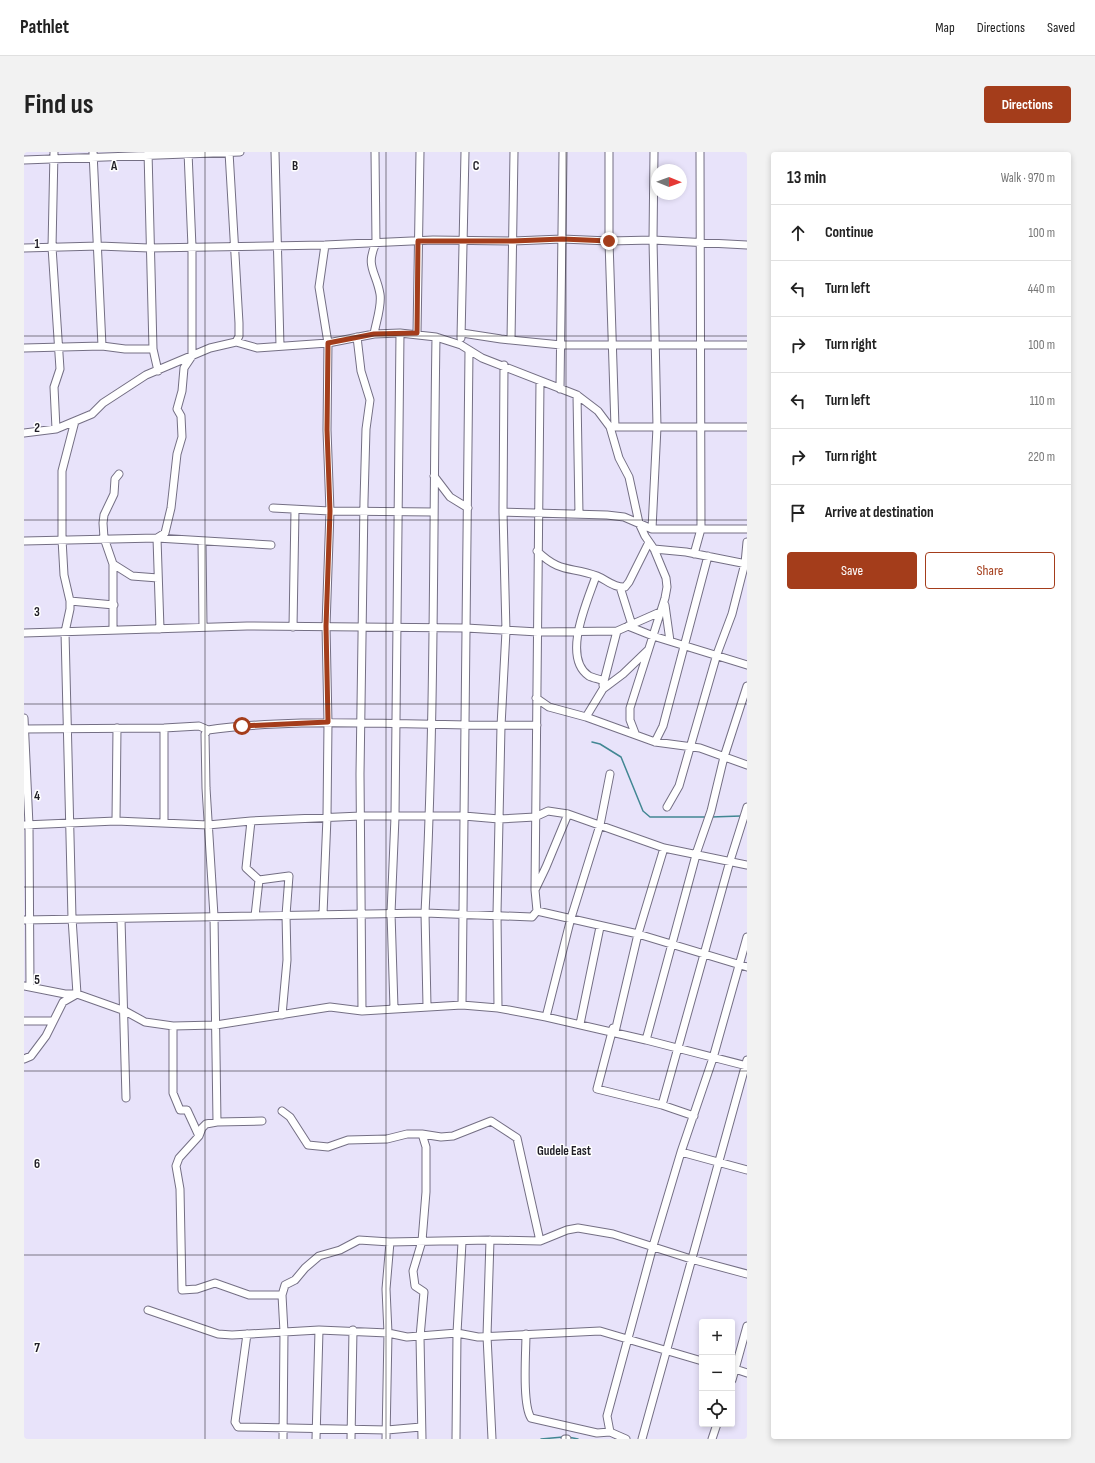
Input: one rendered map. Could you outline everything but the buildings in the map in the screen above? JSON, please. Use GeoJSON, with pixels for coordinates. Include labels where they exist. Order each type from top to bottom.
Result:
{"type":"FeatureCollection","features":[{"type":"Feature","properties":{"kind":"street"},"geometry":{"type":"LineString","coordinates":[[54,152],[52,247],[60,369],[54,386],[56,429]]}},
{"type":"Feature","properties":{"kind":"street"},"geometry":{"type":"LineString","coordinates":[[229,152],[239,336],[236,342]]}},
{"type":"Feature","properties":{"kind":"street"},"geometry":{"type":"LineString","coordinates":[[24,160],[54,160],[94,155],[240,152]]}},
{"type":"Feature","properties":{"kind":"street"},"geometry":{"type":"LineString","coordinates":[[275,152],[280,346]]}},
{"type":"Feature","properties":{"kind":"street"},"geometry":{"type":"LineString","coordinates":[[374,334],[380,294],[370,264],[370,258],[376,243],[375,152]]}},
{"type":"Feature","properties":{"kind":"street"},"geometry":{"type":"LineString","coordinates":[[417,333],[420,152]]}},
{"type":"Feature","properties":{"kind":"street"},"geometry":{"type":"LineString","coordinates":[[461,345],[465,152]]}},
{"type":"Feature","properties":{"kind":"street"},"geometry":{"type":"LineString","coordinates":[[511,340],[514,152]]}},
{"type":"Feature","properties":{"kind":"street"},"geometry":{"type":"LineString","coordinates":[[560,389],[563,152]]}},
{"type":"Feature","properties":{"kind":"street"},"geometry":{"type":"LineString","coordinates":[[609,152],[612,427],[619,458],[629,477],[639,523],[654,549],[666,578],[667,587],[665,598],[630,708],[630,720],[635,733]]}},
{"type":"Feature","properties":{"kind":"street"},"geometry":{"type":"LineString","coordinates":[[652,528],[657,427],[654,152]]}},
{"type":"Feature","properties":{"kind":"street"},"geometry":{"type":"LineString","coordinates":[[694,554],[701,529],[701,345],[699,244],[700,152]]}},
{"type":"Feature","properties":{"kind":"street"},"geometry":{"type":"LineString","coordinates":[[148,153],[149,248],[153,349],[158,371]]}},
{"type":"Feature","properties":{"kind":"street"},"geometry":{"type":"LineString","coordinates":[[157,538],[165,533],[171,508],[177,454],[182,437],[181,416],[177,409],[182,391],[184,368],[192,356],[192,247],[188,153]]}},
{"type":"Feature","properties":{"kind":"street"},"geometry":{"type":"LineString","coordinates":[[94,155],[102,346]]}},
{"type":"Feature","properties":{"kind":"street"},"geometry":{"type":"LineString","coordinates":[[24,248],[99,246],[149,248],[234,245],[278,246],[418,241],[513,241],[562,239],[609,241],[654,240],[699,244],[747,245]]}},
{"type":"Feature","properties":{"kind":"street"},"geometry":{"type":"LineString","coordinates":[[323,914],[327,817],[328,722],[326,626],[330,511],[327,430],[328,343],[319,287],[325,245]]}},
{"type":"Feature","properties":{"kind":"street"},"geometry":{"type":"LineString","coordinates":[[394,1008],[391,913],[395,817],[400,333]]}},
{"type":"Feature","properties":{"kind":"street"},"geometry":{"type":"LineString","coordinates":[[24,433],[56,429],[92,414],[109,399],[146,375],[210,348],[236,342],[257,348],[328,343],[374,334],[400,333],[417,333],[436,336],[461,345],[469,351],[540,381],[577,395],[598,411],[612,427],[747,427]]}},
{"type":"Feature","properties":{"kind":"street"},"geometry":{"type":"LineString","coordinates":[[462,333],[561,345],[747,345]]}},
{"type":"Feature","properties":{"kind":"street"},"geometry":{"type":"LineString","coordinates":[[427,1006],[426,913],[430,817],[434,629],[436,336]]}},
{"type":"Feature","properties":{"kind":"street"},"geometry":{"type":"LineString","coordinates":[[357,337],[361,370],[370,400],[366,429],[361,722],[362,1010]]}},
{"type":"Feature","properties":{"kind":"street"},"geometry":{"type":"LineString","coordinates":[[24,348],[102,346],[125,349],[153,349]]}},
{"type":"Feature","properties":{"kind":"street"},"geometry":{"type":"LineString","coordinates":[[462,1005],[469,351]]}},
{"type":"Feature","properties":{"kind":"street"},"geometry":{"type":"LineString","coordinates":[[498,1008],[499,819],[501,726],[506,631],[503,512],[504,365]]}},
{"type":"Feature","properties":{"kind":"street"},"geometry":{"type":"LineString","coordinates":[[538,911],[535,890],[535,817],[538,632],[537,513],[540,381]]}},
{"type":"Feature","properties":{"kind":"street"},"geometry":{"type":"LineString","coordinates":[[577,395],[579,514]]}},
{"type":"Feature","properties":{"kind":"street"},"geometry":{"type":"LineString","coordinates":[[75,421],[62,471],[62,539],[64,576],[70,601],[70,609],[65,632],[71,822],[72,918],[77,994]]}},
{"type":"Feature","properties":{"kind":"street"},"geometry":{"type":"LineString","coordinates":[[113,630],[113,564],[104,538],[104,515],[114,494],[115,479],[119,474]]}},
{"type":"Feature","properties":{"kind":"street"},"geometry":{"type":"LineString","coordinates":[[434,476],[450,496],[468,508]]}},
{"type":"Feature","properties":{"kind":"street"},"geometry":{"type":"LineString","coordinates":[[273,508],[330,511],[434,512]]}},
{"type":"Feature","properties":{"kind":"street"},"geometry":{"type":"LineString","coordinates":[[293,627],[295,510]]}},
{"type":"Feature","properties":{"kind":"street"},"geometry":{"type":"LineString","coordinates":[[503,512],[624,517],[652,528],[747,529]]}},
{"type":"Feature","properties":{"kind":"street"},"geometry":{"type":"LineString","coordinates":[[157,538],[160,629]]}},
{"type":"Feature","properties":{"kind":"street"},"geometry":{"type":"LineString","coordinates":[[24,540],[157,538],[271,545]]}},
{"type":"Feature","properties":{"kind":"street"},"geometry":{"type":"LineString","coordinates":[[202,541],[203,627]]}},
{"type":"Feature","properties":{"kind":"street"},"geometry":{"type":"LineString","coordinates":[[537,551],[552,564],[569,570],[596,576],[620,588],[625,587],[629,582],[650,542]]}},
{"type":"Feature","properties":{"kind":"street"},"geometry":{"type":"LineString","coordinates":[[667,807],[679,786],[717,654],[732,614],[746,563],[747,542]]}},
{"type":"Feature","properties":{"kind":"street"},"geometry":{"type":"LineString","coordinates":[[654,549],[708,556],[746,563]]}},
{"type":"Feature","properties":{"kind":"street"},"geometry":{"type":"LineString","coordinates":[[655,742],[663,726],[684,646],[697,604],[708,556]]}},
{"type":"Feature","properties":{"kind":"street"},"geometry":{"type":"LineString","coordinates":[[113,564],[132,576],[158,578]]}},
{"type":"Feature","properties":{"kind":"street"},"geometry":{"type":"LineString","coordinates":[[596,576],[578,631],[578,659],[582,669],[590,676],[604,681]]}},
{"type":"Feature","properties":{"kind":"street"},"geometry":{"type":"LineString","coordinates":[[620,588],[630,625],[652,636],[717,654],[747,665]]}},
{"type":"Feature","properties":{"kind":"street"},"geometry":{"type":"LineString","coordinates":[[665,598],[665,612],[670,641]]}},
{"type":"Feature","properties":{"kind":"street"},"geometry":{"type":"LineString","coordinates":[[70,601],[114,605]]}},
{"type":"Feature","properties":{"kind":"street"},"geometry":{"type":"LineString","coordinates":[[24,633],[203,627],[326,626],[434,629],[466,628],[538,632],[617,631],[660,612]]}},
{"type":"Feature","properties":{"kind":"street"},"geometry":{"type":"LineString","coordinates":[[603,689],[617,631]]}},
{"type":"Feature","properties":{"kind":"street"},"geometry":{"type":"LineString","coordinates":[[586,717],[603,689],[623,674],[648,649]]}},
{"type":"Feature","properties":{"kind":"street"},"geometry":{"type":"LineString","coordinates":[[646,1040],[696,854],[711,810],[724,757],[747,686]]}},
{"type":"Feature","properties":{"kind":"street"},"geometry":{"type":"LineString","coordinates":[[536,698],[549,707],[635,733],[655,742],[690,746],[747,766]]}},
{"type":"Feature","properties":{"kind":"street"},"geometry":{"type":"LineString","coordinates":[[24,718],[27,825],[27,986],[58,993],[77,994],[125,1011],[145,1022],[173,1026],[216,1025],[330,1007],[362,1010],[462,1005],[498,1008],[614,1029],[646,1040],[714,1058],[746,1064],[642,1439]]}},
{"type":"Feature","properties":{"kind":"street"},"geometry":{"type":"LineString","coordinates":[[24,729],[164,728],[199,726],[208,730],[223,727],[266,724],[328,722],[501,726],[537,725]]}},
{"type":"Feature","properties":{"kind":"street"},"geometry":{"type":"LineString","coordinates":[[116,821],[117,728]]}},
{"type":"Feature","properties":{"kind":"street"},"geometry":{"type":"LineString","coordinates":[[164,728],[164,822]]}},
{"type":"Feature","properties":{"kind":"street"},"geometry":{"type":"LineString","coordinates":[[208,730],[205,734],[208,825],[214,916],[217,1122]]}},
{"type":"Feature","properties":{"kind":"street"},"geometry":{"type":"LineString","coordinates":[[546,1017],[571,918],[600,825],[610,774]]}},
{"type":"Feature","properties":{"kind":"street"},"geometry":{"type":"LineString","coordinates":[[662,1106],[730,861],[747,807]]}},
{"type":"Feature","properties":{"kind":"street"},"geometry":{"type":"LineString","coordinates":[[27,825],[116,821],[208,825],[250,820],[361,816],[464,816],[499,819],[535,817],[548,811],[568,814],[664,848],[747,865]]}},
{"type":"Feature","properties":{"kind":"street"},"geometry":{"type":"LineString","coordinates":[[535,890],[568,814]]}},
{"type":"Feature","properties":{"kind":"street"},"geometry":{"type":"LineString","coordinates":[[250,820],[246,868],[259,880]]}},
{"type":"Feature","properties":{"kind":"street"},"geometry":{"type":"LineString","coordinates":[[664,848],[638,934],[597,1089],[694,1116]]}},
{"type":"Feature","properties":{"kind":"street"},"geometry":{"type":"LineString","coordinates":[[259,880],[289,876],[286,915],[287,960],[282,1014]]}},
{"type":"Feature","properties":{"kind":"street"},"geometry":{"type":"LineString","coordinates":[[254,916],[259,880]]}},
{"type":"Feature","properties":{"kind":"street"},"geometry":{"type":"LineString","coordinates":[[27,920],[323,914],[361,915],[391,913],[498,914],[532,917],[538,911]]}},
{"type":"Feature","properties":{"kind":"street"},"geometry":{"type":"LineString","coordinates":[[538,911],[571,918],[600,927],[638,934],[747,967]]}},
{"type":"Feature","properties":{"kind":"street"},"geometry":{"type":"LineString","coordinates":[[121,919],[125,1011],[126,1098]]}},
{"type":"Feature","properties":{"kind":"street"},"geometry":{"type":"LineString","coordinates":[[580,1024],[600,927]]}},
{"type":"Feature","properties":{"kind":"street"},"geometry":{"type":"LineString","coordinates":[[610,1432],[607,1416],[653,1246],[681,1152],[714,1058],[747,936]]}},
{"type":"Feature","properties":{"kind":"street"},"geometry":{"type":"LineString","coordinates":[[24,1059],[31,1056],[42,1041],[63,1002],[77,994]]}},
{"type":"Feature","properties":{"kind":"street"},"geometry":{"type":"LineString","coordinates":[[24,1021],[53,1020]]}},
{"type":"Feature","properties":{"kind":"street"},"geometry":{"type":"LineString","coordinates":[[173,1026],[173,1093],[180,1110],[187,1110],[199,1136]]}},
{"type":"Feature","properties":{"kind":"street"},"geometry":{"type":"LineString","coordinates":[[282,1111],[290,1117],[308,1145],[328,1147],[348,1140],[387,1139],[407,1134],[422,1134],[441,1137],[453,1136],[491,1121],[517,1138],[540,1241]]}},
{"type":"Feature","properties":{"kind":"street"},"geometry":{"type":"LineString","coordinates":[[262,1121],[217,1122],[206,1124],[202,1128],[199,1136],[179,1158],[176,1166],[180,1190],[182,1290],[197,1289],[214,1283],[249,1295],[282,1295]]}},
{"type":"Feature","properties":{"kind":"street"},"geometry":{"type":"LineString","coordinates":[[422,1134],[426,1147],[426,1192],[422,1241],[413,1271],[415,1286],[424,1292],[420,1337],[422,1439]]}},
{"type":"Feature","properties":{"kind":"street"},"geometry":{"type":"LineString","coordinates":[[681,1152],[747,1170]]}},
{"type":"Feature","properties":{"kind":"street"},"geometry":{"type":"LineString","coordinates":[[283,1439],[284,1332],[282,1295],[284,1285],[295,1280],[319,1256],[340,1250],[359,1240],[390,1242],[462,1242],[490,1240],[540,1241],[567,1230],[578,1228],[613,1234],[691,1259],[747,1274]]}},
{"type":"Feature","properties":{"kind":"street"},"geometry":{"type":"LineString","coordinates":[[490,1240],[487,1336],[492,1439]]}},
{"type":"Feature","properties":{"kind":"street"},"geometry":{"type":"LineString","coordinates":[[386,1439],[388,1333],[386,1289],[390,1242]]}},
{"type":"Feature","properties":{"kind":"street"},"geometry":{"type":"LineString","coordinates":[[456,1439],[457,1334],[462,1242]]}},
{"type":"Feature","properties":{"kind":"street"},"geometry":{"type":"LineString","coordinates":[[148,1310],[218,1334],[232,1335],[319,1330],[353,1330],[388,1333],[407,1337],[457,1334],[487,1336],[600,1331],[699,1360]]}},
{"type":"Feature","properties":{"kind":"street"},"geometry":{"type":"LineString","coordinates":[[735,1365],[747,1326]]}},
{"type":"Feature","properties":{"kind":"street"},"geometry":{"type":"LineString","coordinates":[[316,1439],[319,1330]]}},
{"type":"Feature","properties":{"kind":"street"},"geometry":{"type":"LineString","coordinates":[[351,1439],[353,1330]]}},
{"type":"Feature","properties":{"kind":"street"},"geometry":{"type":"LineString","coordinates":[[247,1334],[236,1425],[238,1427],[387,1430],[421,1428]]}},
{"type":"Feature","properties":{"kind":"street"},"geometry":{"type":"LineString","coordinates":[[526,1334],[526,1393],[528,1414],[530,1418],[597,1433],[610,1432],[626,1439]]}},
{"type":"Feature","properties":{"kind":"street"},"geometry":{"type":"LineString","coordinates":[[735,1368],[747,1372]]}},
{"type":"Feature","properties":{"kind":"street"},"geometry":{"type":"LineString","coordinates":[[712,1439],[716,1427]]}},
{"type":"Feature","properties":{"kind":"waterway"},"geometry":{"type":"LineString","coordinates":[[592,742],[600,744],[621,757],[643,811],[650,817],[707,817]]}},
{"type":"Feature","properties":{"kind":"waterway"},"geometry":{"type":"LineString","coordinates":[[711,817],[741,816]]}},
{"type":"Feature","properties":{"kind":"waterway"},"geometry":{"type":"LineString","coordinates":[[541,1439],[563,1437]]}},
{"type":"Feature","properties":{"kind":"waterway"},"geometry":{"type":"LineString","coordinates":[[568,1437],[578,1439]]}},
{"type":"Feature","properties":{"kind":"district","name":"Gudele East"},"geometry":{"type":"Point","coordinates":[564,1151]}},
{"type":"Feature","properties":{"kind":"route"},"geometry":{"type":"LineString","coordinates":[[242,726],[328,722],[326,626],[330,511],[327,430],[328,343],[374,334],[417,333],[418,241],[513,241],[562,239],[609,241]]}}]}
